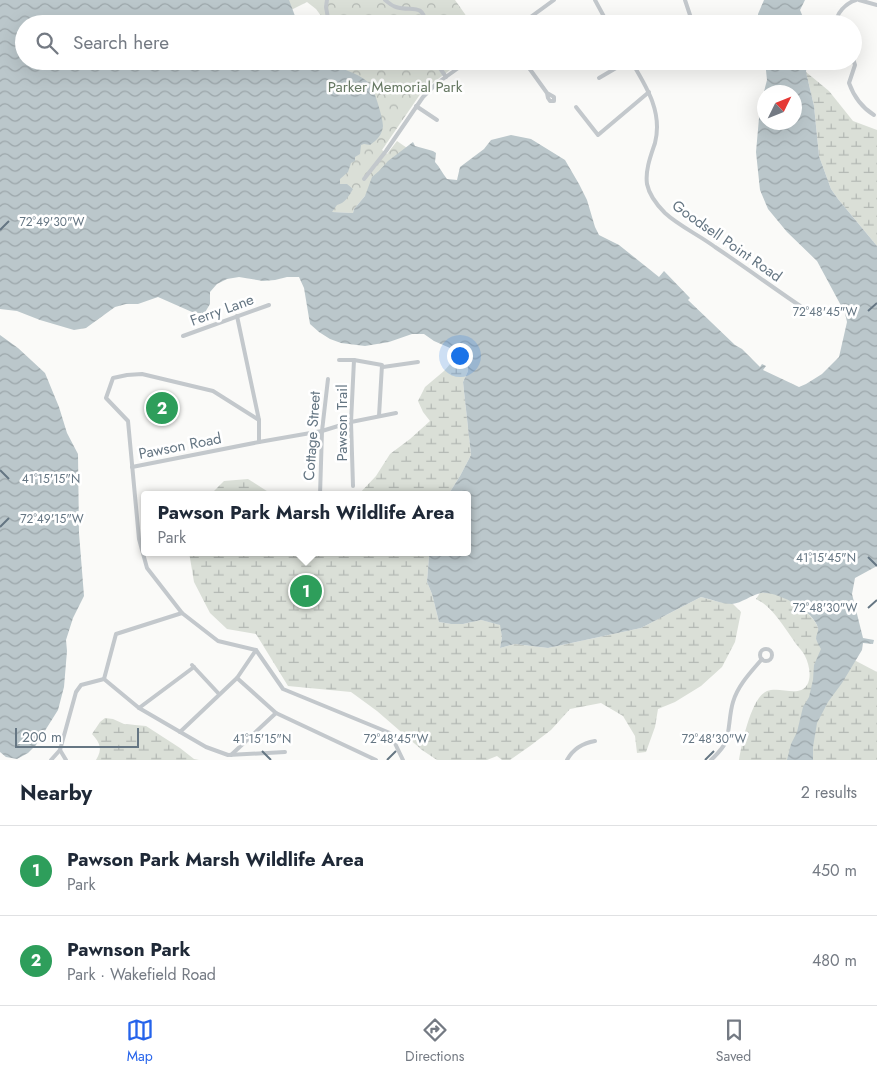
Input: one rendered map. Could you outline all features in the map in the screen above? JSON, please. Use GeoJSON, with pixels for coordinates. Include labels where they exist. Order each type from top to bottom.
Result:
{"type":"FeatureCollection","features":[{"type":"Feature","properties":{"kind":"street"},"geometry":{"type":"LineString","coordinates":[[327,0],[327,15]]}},
{"type":"Feature","properties":{"kind":"street"},"geometry":{"type":"LineString","coordinates":[[385,0],[398,8],[414,8],[424,15]]}},
{"type":"Feature","properties":{"kind":"street"},"geometry":{"type":"LineString","coordinates":[[533,15],[554,0]]}},
{"type":"Feature","properties":{"kind":"street"},"geometry":{"type":"LineString","coordinates":[[595,0],[603,15]]}},
{"type":"Feature","properties":{"kind":"street"},"geometry":{"type":"LineString","coordinates":[[685,0],[690,15]]}},
{"type":"Feature","properties":{"kind":"street"},"geometry":{"type":"LineString","coordinates":[[838,15],[850,1],[857,0],[877,5]]}},
{"type":"Feature","properties":{"kind":"street"},"geometry":{"type":"LineString","coordinates":[[441,70],[446,77]]}},
{"type":"Feature","properties":{"kind":"street"},"geometry":{"type":"LineString","coordinates":[[364,179],[428,91],[456,70]]}},
{"type":"Feature","properties":{"kind":"street"},"geometry":{"type":"LineString","coordinates":[[531,70],[548,93]]}},
{"type":"Feature","properties":{"kind":"street"},"geometry":{"type":"LineString","coordinates":[[599,78],[614,70]]}},
{"type":"Feature","properties":{"kind":"street","name":"Goodsell Point Road"},"geometry":{"type":"LineString","coordinates":[[636,70],[649,92],[658,125],[647,181],[648,188],[657,204],[671,218],[812,314]]}},
{"type":"Feature","properties":{"kind":"street"},"geometry":{"type":"LineString","coordinates":[[853,70],[849,83],[859,103],[865,110],[874,115]]}},
{"type":"Feature","properties":{"kind":"street"},"geometry":{"type":"LineString","coordinates":[[576,107],[598,135],[649,92]]}},
{"type":"Feature","properties":{"kind":"street"},"geometry":{"type":"LineString","coordinates":[[416,106],[437,120]]}},
{"type":"Feature","properties":{"kind":"street","name":"Ferry Lane"},"geometry":{"type":"LineString","coordinates":[[183,336],[269,305]]}},
{"type":"Feature","properties":{"kind":"street"},"geometry":{"type":"LineString","coordinates":[[237,316],[259,420],[259,442]]}},
{"type":"Feature","properties":{"kind":"street"},"geometry":{"type":"LineString","coordinates":[[339,360],[354,360],[382,365],[382,367],[418,362]]}},
{"type":"Feature","properties":{"kind":"street","name":"Pawson Trail"},"geometry":{"type":"LineString","coordinates":[[354,360],[352,422],[354,486]]}},
{"type":"Feature","properties":{"kind":"street"},"geometry":{"type":"LineString","coordinates":[[379,416],[382,367]]}},
{"type":"Feature","properties":{"kind":"street"},"geometry":{"type":"LineString","coordinates":[[132,467],[128,421],[106,398],[113,378],[142,374],[213,391],[259,420]]}},
{"type":"Feature","properties":{"kind":"street","name":"Cottage Street"},"geometry":{"type":"LineString","coordinates":[[320,491],[322,432],[328,379]]}},
{"type":"Feature","properties":{"kind":"street","name":"Pawson Road"},"geometry":{"type":"LineString","coordinates":[[141,546],[132,467],[259,442],[322,432],[352,422],[396,413]]}},
{"type":"Feature","properties":{"kind":"street","name":"Pawson Road"},"geometry":{"type":"LineString","coordinates":[[144,556],[147,568],[182,613],[218,640],[256,650]]}},
{"type":"Feature","properties":{"kind":"street"},"geometry":{"type":"LineString","coordinates":[[104,679],[116,634],[182,613]]}},
{"type":"Feature","properties":{"kind":"street"},"geometry":{"type":"LineString","coordinates":[[180,732],[237,678],[256,650],[283,689],[390,733],[403,760]]}},
{"type":"Feature","properties":{"kind":"street"},"geometry":{"type":"LineString","coordinates":[[711,760],[726,740],[734,698],[745,679],[762,659]]}},
{"type":"Feature","properties":{"kind":"street"},"geometry":{"type":"LineString","coordinates":[[139,708],[193,666],[219,694]]}},
{"type":"Feature","properties":{"kind":"street"},"geometry":{"type":"LineString","coordinates":[[237,678],[276,713],[376,760]]}},
{"type":"Feature","properties":{"kind":"street"},"geometry":{"type":"LineString","coordinates":[[104,679],[139,708],[206,747],[231,755],[285,752]]}},
{"type":"Feature","properties":{"kind":"street"},"geometry":{"type":"LineString","coordinates":[[51,760],[60,750],[76,692],[81,685],[104,679]]}},
{"type":"Feature","properties":{"kind":"street"},"geometry":{"type":"LineString","coordinates":[[231,755],[276,713]]}},
{"type":"Feature","properties":{"kind":"street"},"geometry":{"type":"LineString","coordinates":[[567,760],[578,747],[596,741]]}},
{"type":"Feature","properties":{"kind":"street"},"geometry":{"type":"LineString","coordinates":[[60,750],[66,760]]}},
{"type":"Feature","properties":{"kind":"green space"},"geometry":{"type":"Polygon","coordinates":[[[281,0],[455,0],[466,15],[320,15],[307,2],[289,11],[281,0]]]}},
{"type":"Feature","properties":{"kind":"green space","name":"Parker Memorial Park"},"geometry":{"type":"Polygon","coordinates":[[[318,70],[450,70],[421,93],[382,150],[387,154],[397,141],[410,150],[365,196],[353,213],[331,212],[338,185],[318,70]]]}},
{"type":"Feature","properties":{"kind":"green space"},"geometry":{"type":"Polygon","coordinates":[[[806,72],[829,91],[853,121],[877,130],[877,246],[831,189],[819,156],[814,106],[806,72]]]}},
{"type":"Feature","properties":{"kind":"green space"},"geometry":{"type":"Polygon","coordinates":[[[460,353],[467,359],[468,371],[463,382],[471,455],[451,491],[362,491],[376,476],[390,454],[430,421],[418,401],[425,387],[444,371],[460,353]]]}},
{"type":"Feature","properties":{"kind":"green space"},"geometry":{"type":"Polygon","coordinates":[[[248,479],[267,491],[214,491],[224,481],[248,479]]]}},
{"type":"Feature","properties":{"kind":"green space"},"geometry":{"type":"Polygon","coordinates":[[[190,556],[429,556],[427,582],[439,622],[463,624],[481,620],[501,625],[502,637],[500,648],[515,644],[548,648],[641,628],[701,597],[733,604],[741,612],[735,642],[722,667],[701,686],[675,702],[658,709],[655,727],[646,752],[637,753],[635,736],[623,716],[601,703],[570,709],[551,730],[510,760],[502,760],[497,756],[487,760],[437,760],[351,692],[288,686],[256,634],[227,629],[210,613],[194,582],[190,556]]]}},
{"type":"Feature","properties":{"kind":"green space"},"geometry":{"type":"Polygon","coordinates":[[[760,593],[777,595],[791,601],[805,611],[816,623],[818,634],[816,640],[877,672],[877,760],[739,760],[748,722],[761,695],[772,690],[799,691],[804,689],[810,674],[804,654],[772,611],[756,599],[760,593]]]}},
{"type":"Feature","properties":{"kind":"green space"},"geometry":{"type":"Polygon","coordinates":[[[105,718],[124,724],[146,726],[194,759],[199,760],[96,760],[100,746],[92,734],[105,718]]]}},
{"type":"Feature","properties":{"kind":"water"},"geometry":{"type":"Polygon","coordinates":[[[0,0],[289,0],[295,15],[15,15],[15,70],[345,70],[353,73],[368,82],[373,90],[382,116],[383,126],[380,135],[375,141],[370,145],[361,145],[360,154],[355,157],[355,161],[351,163],[348,172],[340,179],[340,184],[347,184],[353,189],[346,199],[337,205],[332,212],[353,213],[365,196],[372,177],[388,161],[413,142],[415,146],[436,153],[435,162],[447,179],[457,180],[460,167],[484,149],[491,140],[511,135],[531,139],[565,160],[587,200],[599,235],[619,245],[659,277],[664,271],[690,298],[688,300],[735,345],[742,349],[760,367],[762,364],[766,366],[763,370],[799,387],[822,374],[839,357],[847,322],[845,313],[817,261],[787,232],[768,209],[760,190],[756,152],[758,130],[802,130],[802,85],[766,85],[766,70],[806,70],[814,106],[819,156],[831,189],[877,246],[877,566],[855,578],[852,594],[863,638],[874,640],[873,644],[863,643],[862,650],[828,702],[817,723],[813,760],[787,760],[803,707],[809,697],[814,665],[821,649],[816,639],[818,629],[810,615],[794,603],[776,595],[761,593],[732,604],[701,597],[641,628],[548,648],[515,644],[500,648],[502,637],[500,625],[481,620],[463,624],[439,622],[427,582],[429,556],[471,556],[471,491],[451,491],[471,455],[463,382],[468,371],[467,360],[457,351],[434,341],[424,334],[412,334],[389,342],[365,346],[341,343],[330,339],[310,324],[304,288],[299,277],[263,281],[239,277],[227,279],[217,284],[210,292],[210,304],[204,314],[192,312],[158,297],[138,304],[126,304],[115,307],[86,328],[74,330],[17,311],[0,309],[0,0]]]}},
{"type":"Feature","properties":{"kind":"water"},"geometry":{"type":"Polygon","coordinates":[[[764,0],[805,0],[800,10],[802,15],[758,14],[764,0]]]}},
{"type":"Feature","properties":{"kind":"water"},"geometry":{"type":"Polygon","coordinates":[[[0,335],[18,348],[45,373],[67,433],[78,454],[79,533],[84,596],[73,618],[66,640],[64,687],[58,710],[36,745],[28,753],[17,759],[6,757],[0,752],[0,335]]]}},
{"type":"Feature","properties":{"kind":"place","name":"Pawnson Park"},"geometry":{"type":"Point","coordinates":[162,408]}},
{"type":"Feature","properties":{"kind":"place","name":"Pawson Park Marsh Wildlife Area"},"geometry":{"type":"Point","coordinates":[306,591]}}]}
